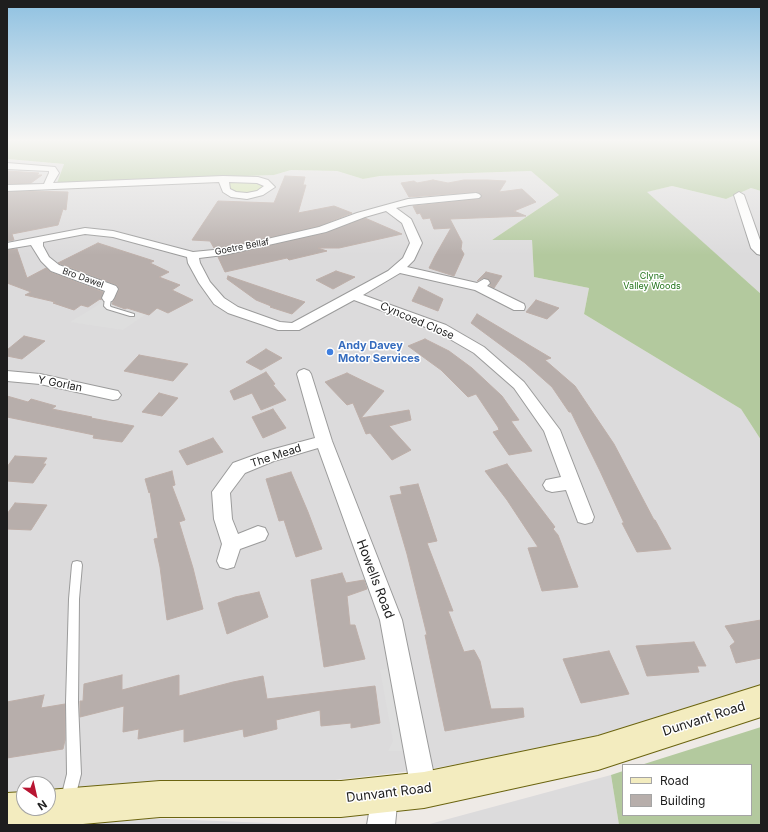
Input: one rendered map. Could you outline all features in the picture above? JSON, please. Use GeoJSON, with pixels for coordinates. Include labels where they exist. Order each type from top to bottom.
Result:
{"type":"FeatureCollection","features":[{"type":"Feature","properties":{"kind":"main road","name":"Dunvant Road"},"geometry":{"type":"LineString","coordinates":[[7,812],[160,799],[341,799],[383,810],[424,790],[598,753],[761,701]]}},
{"type":"Feature","properties":{"kind":"street"},"geometry":{"type":"LineString","coordinates":[[47,186],[51,178]]}},
{"type":"Feature","properties":{"kind":"street"},"geometry":{"type":"LineString","coordinates":[[7,188],[223,179]]}},
{"type":"Feature","properties":{"kind":"street"},"geometry":{"type":"LineString","coordinates":[[739,195],[757,248],[761,252]]}},
{"type":"Feature","properties":{"kind":"street","name":"Goetre Bellaf"},"geometry":{"type":"LineString","coordinates":[[7,246],[85,231],[113,234],[193,255],[224,252],[322,230],[361,215],[408,202],[478,196]]}},
{"type":"Feature","properties":{"kind":"street"},"geometry":{"type":"LineString","coordinates":[[193,255],[194,263],[205,283],[219,301],[233,310],[278,326],[294,327],[355,296],[392,274],[408,260],[416,243],[407,221],[387,207]]}},
{"type":"Feature","properties":{"kind":"street","name":"Bro Dawel"},"geometry":{"type":"LineString","coordinates":[[36,240],[37,246],[45,259],[55,268],[112,289],[108,298]]}},
{"type":"Feature","properties":{"kind":"street"},"geometry":{"type":"LineString","coordinates":[[398,269],[481,285],[519,307]]}},
{"type":"Feature","properties":{"kind":"street","name":"Cyncoed Close"},"geometry":{"type":"LineString","coordinates":[[355,296],[441,328],[480,350],[520,385],[552,430],[586,517]]}},
{"type":"Feature","properties":{"kind":"street","name":"Howells Road"},"geometry":{"type":"LineString","coordinates":[[304,374],[324,441],[391,620],[424,790]]}},
{"type":"Feature","properties":{"kind":"street","name":"Y Gorlan"},"geometry":{"type":"LineString","coordinates":[[7,376],[40,379],[113,395]]}},
{"type":"Feature","properties":{"kind":"street","name":"The Mead"},"geometry":{"type":"LineString","coordinates":[[258,534],[229,553],[223,519],[221,492],[239,468],[269,456],[324,441]]}},
{"type":"Feature","properties":{"kind":"street"},"geometry":{"type":"LineString","coordinates":[[552,485],[573,483]]}},
{"type":"Feature","properties":{"kind":"lane"},"geometry":{"type":"LineString","coordinates":[[108,298],[107,306],[109,308],[132,315]]}},
{"type":"Feature","properties":{"kind":"lane"},"geometry":{"type":"LineString","coordinates":[[66,806],[74,774],[72,694],[74,598],[77,565]]}},
{"type":"Feature","properties":{"kind":"shaded area"},"geometry":{"type":"Polygon","coordinates":[[[7,178],[59,178],[57,183],[197,178],[539,178],[559,195],[492,240],[532,240],[534,277],[589,288],[584,314],[741,409],[761,440],[761,686],[610,735],[436,768],[293,785],[56,794],[56,776],[16,776],[16,797],[7,798],[7,178]]]}},
{"type":"Feature","properties":{"kind":"shaded area"},"geometry":{"type":"Polygon","coordinates":[[[672,186],[726,199],[751,188],[761,191],[761,294],[646,192],[672,186]]]}},
{"type":"Feature","properties":{"kind":"shaded area"},"geometry":{"type":"Polygon","coordinates":[[[113,298],[114,306],[119,309],[146,314],[123,330],[70,322],[98,305],[103,299],[113,298]]]}},
{"type":"Feature","properties":{"kind":"shaded area"},"geometry":{"type":"Polygon","coordinates":[[[398,668],[405,751],[388,751],[393,741],[380,670],[398,668]]]}},
{"type":"Feature","properties":{"kind":"shaded area"},"geometry":{"type":"Polygon","coordinates":[[[611,775],[619,825],[426,825],[611,775]]]}},
{"type":"Feature","properties":{"kind":"shaded area"},"geometry":{"type":"Polygon","coordinates":[[[141,818],[319,825],[25,825],[141,818]]]}},
{"type":"Feature","properties":{"kind":"green space"},"geometry":{"type":"Polygon","coordinates":[[[59,178],[197,178],[57,183],[59,178]]]}},
{"type":"Feature","properties":{"kind":"green space","name":"Clyne Valley Woods"},"geometry":{"type":"Polygon","coordinates":[[[539,178],[761,178],[761,191],[751,188],[726,199],[672,186],[647,192],[761,294],[761,440],[741,409],[584,314],[589,288],[534,277],[532,240],[492,240],[559,195],[539,178]]]}},
{"type":"Feature","properties":{"kind":"green space"},"geometry":{"type":"Polygon","coordinates":[[[223,179],[265,182],[267,190],[234,195],[223,179]]]}},
{"type":"Feature","properties":{"kind":"green space"},"geometry":{"type":"Polygon","coordinates":[[[761,727],[761,825],[619,825],[611,775],[622,771],[622,816],[752,816],[752,764],[644,764],[761,727]]]}},
{"type":"Feature","properties":{"kind":"building"},"geometry":{"type":"Polygon","coordinates":[[[7,178],[38,178],[31,183],[7,184],[7,178]]]}},
{"type":"Feature","properties":{"kind":"building"},"geometry":{"type":"Polygon","coordinates":[[[284,178],[305,178],[303,185],[306,185],[298,213],[334,206],[352,213],[319,226],[224,248],[214,248],[210,241],[192,240],[218,201],[274,203],[284,178]]]}},
{"type":"Feature","properties":{"kind":"building"},"geometry":{"type":"Polygon","coordinates":[[[433,180],[448,183],[464,180],[506,181],[499,192],[522,189],[536,202],[514,211],[526,216],[450,219],[462,242],[461,249],[464,254],[454,276],[429,268],[451,228],[434,229],[430,218],[423,219],[420,213],[417,214],[413,206],[479,199],[482,196],[476,192],[409,197],[401,183],[414,181],[417,183],[433,180]]]}},
{"type":"Feature","properties":{"kind":"building"},"geometry":{"type":"Polygon","coordinates":[[[7,192],[68,192],[66,210],[63,209],[58,225],[12,234],[14,240],[7,241],[7,192]]]}},
{"type":"Feature","properties":{"kind":"building"},"geometry":{"type":"Polygon","coordinates":[[[365,218],[402,234],[339,248],[318,248],[327,251],[289,260],[287,258],[225,272],[218,257],[326,233],[365,218]]]}},
{"type":"Feature","properties":{"kind":"building"},"geometry":{"type":"Polygon","coordinates":[[[98,243],[154,261],[150,263],[169,272],[159,277],[180,285],[172,290],[193,300],[168,313],[157,308],[149,315],[112,304],[119,290],[117,285],[58,263],[98,243]]]}},
{"type":"Feature","properties":{"kind":"building"},"geometry":{"type":"Polygon","coordinates":[[[17,249],[27,278],[46,268],[50,272],[103,292],[101,300],[100,299],[88,307],[81,305],[74,310],[53,303],[55,302],[25,295],[31,292],[7,283],[7,250],[17,249]]]}},
{"type":"Feature","properties":{"kind":"building"},"geometry":{"type":"Polygon","coordinates":[[[336,271],[355,277],[333,289],[316,280],[336,271]]]}},
{"type":"Feature","properties":{"kind":"building"},"geometry":{"type":"Polygon","coordinates":[[[486,272],[502,276],[494,288],[490,286],[491,283],[488,279],[483,278],[477,281],[486,272]]]}},
{"type":"Feature","properties":{"kind":"building"},"geometry":{"type":"Polygon","coordinates":[[[228,276],[305,302],[292,314],[270,307],[271,306],[256,300],[227,279],[228,276]]]}},
{"type":"Feature","properties":{"kind":"building"},"geometry":{"type":"Polygon","coordinates":[[[419,287],[443,299],[438,311],[412,301],[419,287]]]}},
{"type":"Feature","properties":{"kind":"building"},"geometry":{"type":"Polygon","coordinates":[[[536,300],[559,308],[547,319],[526,312],[536,300]]]}},
{"type":"Feature","properties":{"kind":"building"},"geometry":{"type":"Polygon","coordinates":[[[477,314],[551,358],[545,360],[575,386],[614,444],[671,549],[637,552],[622,523],[624,523],[571,412],[569,412],[552,387],[525,363],[471,323],[477,314]]]}},
{"type":"Feature","properties":{"kind":"building"},"geometry":{"type":"Polygon","coordinates":[[[24,336],[45,341],[22,359],[7,356],[7,350],[24,336]]]}},
{"type":"Feature","properties":{"kind":"building"},"geometry":{"type":"Polygon","coordinates":[[[425,339],[449,351],[472,368],[502,396],[519,420],[511,421],[532,451],[509,455],[493,432],[499,430],[498,427],[476,394],[468,397],[441,370],[408,346],[425,339]]]}},
{"type":"Feature","properties":{"kind":"building"},"geometry":{"type":"Polygon","coordinates":[[[266,349],[282,358],[261,370],[246,362],[266,349]]]}},
{"type":"Feature","properties":{"kind":"building"},"geometry":{"type":"Polygon","coordinates":[[[139,355],[188,364],[173,381],[124,371],[139,355]]]}},
{"type":"Feature","properties":{"kind":"building"},"geometry":{"type":"Polygon","coordinates":[[[266,372],[275,384],[273,385],[286,400],[261,410],[252,393],[234,400],[230,391],[266,372]]]}},
{"type":"Feature","properties":{"kind":"building"},"geometry":{"type":"Polygon","coordinates":[[[347,373],[384,391],[361,418],[409,410],[411,420],[389,426],[411,450],[392,460],[370,433],[366,434],[353,403],[347,405],[325,382],[347,373]]]}},
{"type":"Feature","properties":{"kind":"building"},"geometry":{"type":"Polygon","coordinates":[[[159,393],[178,398],[162,416],[142,412],[159,393]]]}},
{"type":"Feature","properties":{"kind":"building"},"geometry":{"type":"Polygon","coordinates":[[[7,396],[28,402],[31,399],[56,406],[52,409],[134,426],[122,442],[93,438],[94,435],[7,417],[7,396]]]}},
{"type":"Feature","properties":{"kind":"building"},"geometry":{"type":"Polygon","coordinates":[[[273,409],[286,428],[263,438],[252,417],[273,409]]]}},
{"type":"Feature","properties":{"kind":"building"},"geometry":{"type":"Polygon","coordinates":[[[213,438],[223,452],[187,465],[179,451],[213,438]]]}},
{"type":"Feature","properties":{"kind":"building"},"geometry":{"type":"Polygon","coordinates":[[[15,456],[47,458],[43,464],[46,464],[33,483],[7,481],[7,467],[15,456]]]}},
{"type":"Feature","properties":{"kind":"building"},"geometry":{"type":"Polygon","coordinates":[[[507,464],[555,527],[553,529],[558,535],[578,587],[542,591],[528,548],[538,547],[507,500],[485,471],[507,464]]]}},
{"type":"Feature","properties":{"kind":"building"},"geometry":{"type":"Polygon","coordinates":[[[172,471],[175,485],[172,486],[185,520],[179,522],[193,568],[203,609],[167,620],[160,567],[154,539],[158,538],[150,492],[149,493],[145,479],[172,471]]]}},
{"type":"Feature","properties":{"kind":"building"},"geometry":{"type":"Polygon","coordinates":[[[291,472],[322,549],[296,557],[284,520],[279,521],[266,479],[291,472]]]}},
{"type":"Feature","properties":{"kind":"building"},"geometry":{"type":"Polygon","coordinates":[[[418,484],[437,541],[427,543],[453,611],[448,611],[464,652],[474,650],[480,661],[491,709],[523,708],[524,717],[445,731],[425,635],[427,635],[407,554],[390,496],[402,494],[400,487],[418,484]]]}},
{"type":"Feature","properties":{"kind":"building"},"geometry":{"type":"Polygon","coordinates":[[[15,503],[47,505],[31,530],[7,529],[7,514],[15,503]]]}},
{"type":"Feature","properties":{"kind":"building"},"geometry":{"type":"Polygon","coordinates":[[[342,573],[346,583],[364,580],[367,589],[347,596],[350,625],[355,625],[365,659],[324,667],[311,580],[342,573]]]}},
{"type":"Feature","properties":{"kind":"building"},"geometry":{"type":"Polygon","coordinates":[[[259,592],[268,617],[227,634],[218,603],[235,597],[259,592]]]}},
{"type":"Feature","properties":{"kind":"building"},"geometry":{"type":"Polygon","coordinates":[[[761,620],[761,658],[736,663],[730,646],[735,642],[725,626],[761,620]]]}},
{"type":"Feature","properties":{"kind":"building"},"geometry":{"type":"Polygon","coordinates":[[[694,642],[706,666],[697,666],[699,672],[647,676],[636,646],[694,642]]]}},
{"type":"Feature","properties":{"kind":"building"},"geometry":{"type":"Polygon","coordinates":[[[609,651],[629,694],[581,703],[563,659],[609,651]]]}},
{"type":"Feature","properties":{"kind":"building"},"geometry":{"type":"Polygon","coordinates":[[[122,675],[122,690],[179,675],[179,696],[263,676],[267,699],[375,686],[380,723],[351,728],[351,723],[321,726],[320,710],[276,720],[277,729],[244,737],[243,729],[184,742],[184,729],[138,739],[139,729],[123,732],[124,706],[80,717],[80,701],[83,701],[84,684],[122,675]]]}},
{"type":"Feature","properties":{"kind":"building"},"geometry":{"type":"Polygon","coordinates":[[[44,695],[41,708],[65,704],[65,740],[63,749],[7,758],[7,702],[44,695]]]}},
{"type":"Feature","properties":{"kind":"place","name":"Andy Davey Motor Services"},"geometry":{"type":"Point","coordinates":[330,352]}}]}
